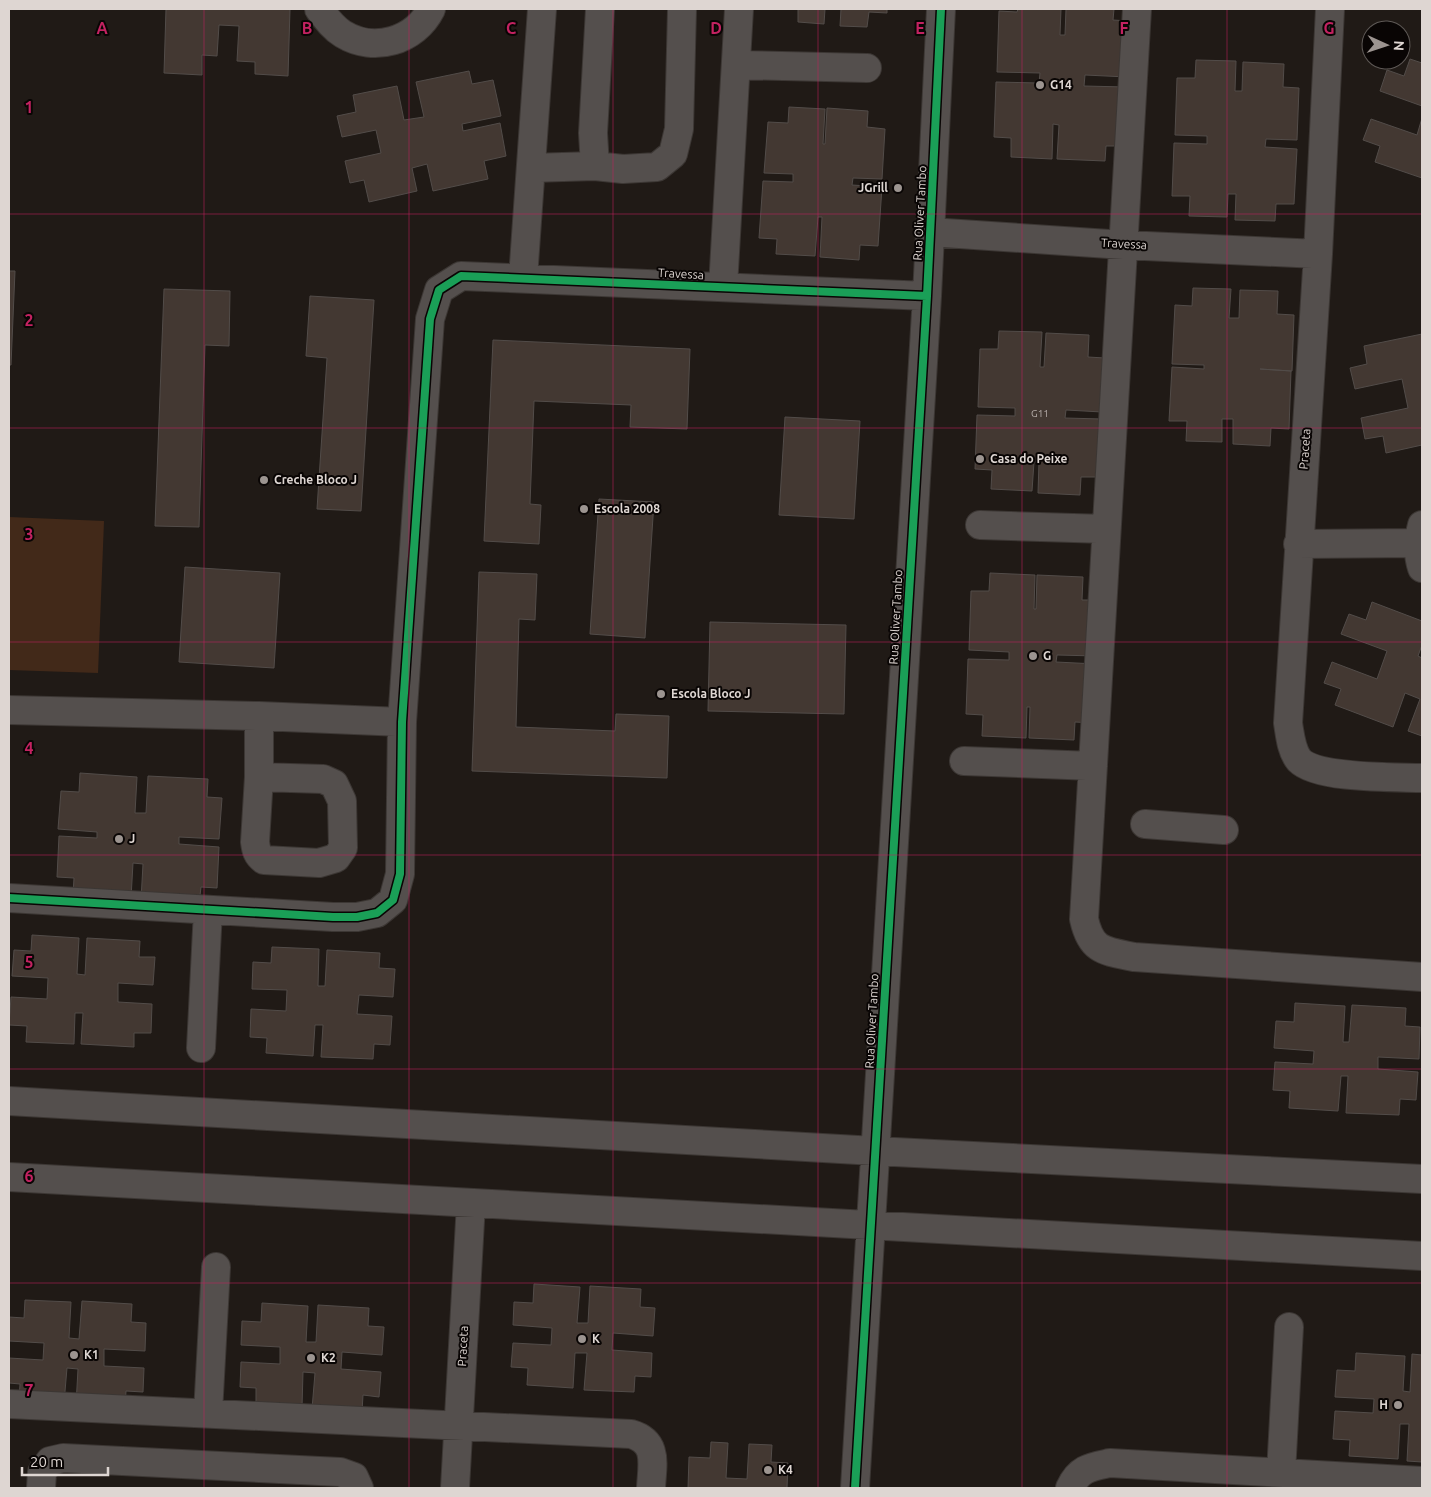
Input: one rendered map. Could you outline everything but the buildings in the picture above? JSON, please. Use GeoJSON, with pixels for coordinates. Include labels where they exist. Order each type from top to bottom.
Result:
{"type":"FeatureCollection","features":[{"type":"Feature","properties":{"kind":"street"},"geometry":{"type":"LineString","coordinates":[[320,9],[341,34],[356,41],[372,44],[388,43],[404,37],[417,28],[432,9]]}},
{"type":"Feature","properties":{"kind":"street"},"geometry":{"type":"LineString","coordinates":[[523,278],[542,9]]}},
{"type":"Feature","properties":{"kind":"street"},"geometry":{"type":"LineString","coordinates":[[594,166],[593,132],[600,9]]}},
{"type":"Feature","properties":{"kind":"street"},"geometry":{"type":"LineString","coordinates":[[530,168],[594,166],[622,169],[657,167],[673,154],[679,129],[682,9]]}},
{"type":"Feature","properties":{"kind":"street"},"geometry":{"type":"LineString","coordinates":[[723,287],[739,9]]}},
{"type":"Feature","properties":{"kind":"street","name":"Rua Oliver Tambo"},"geometry":{"type":"LineString","coordinates":[[855,1488],[927,296],[942,9]]}},
{"type":"Feature","properties":{"kind":"street"},"geometry":{"type":"LineString","coordinates":[[1137,9],[1084,919],[1087,934],[1095,945],[1113,953],[1134,956],[1422,977]]}},
{"type":"Feature","properties":{"kind":"street","name":"Praceta"},"geometry":{"type":"LineString","coordinates":[[1330,9],[1318,254],[1288,723],[1291,744],[1299,760],[1312,769],[1328,773],[1422,778]]}},
{"type":"Feature","properties":{"kind":"street"},"geometry":{"type":"LineString","coordinates":[[737,65],[867,68]]}},
{"type":"Feature","properties":{"kind":"street","name":"Travessa"},"geometry":{"type":"LineString","coordinates":[[930,232],[1124,245],[1318,254]]}},
{"type":"Feature","properties":{"kind":"street","name":"Travessa"},"geometry":{"type":"LineString","coordinates":[[402,722],[430,319],[439,290],[460,276],[927,296]]}},
{"type":"Feature","properties":{"kind":"street"},"geometry":{"type":"LineString","coordinates":[[980,525],[1106,530]]}},
{"type":"Feature","properties":{"kind":"street"},"geometry":{"type":"LineString","coordinates":[[1298,544],[1421,545]]}},
{"type":"Feature","properties":{"kind":"street"},"geometry":{"type":"LineString","coordinates":[[9,710],[259,716],[402,722],[400,874],[393,900],[377,913],[357,917],[334,918],[9,898]]}},
{"type":"Feature","properties":{"kind":"street"},"geometry":{"type":"LineString","coordinates":[[259,716],[259,777]]}},
{"type":"Feature","properties":{"kind":"street"},"geometry":{"type":"LineString","coordinates":[[964,761],[1093,766]]}},
{"type":"Feature","properties":{"kind":"street"},"geometry":{"type":"LineString","coordinates":[[1145,824],[1224,830]]}},
{"type":"Feature","properties":{"kind":"street"},"geometry":{"type":"LineString","coordinates":[[201,1048],[208,910]]}},
{"type":"Feature","properties":{"kind":"street"},"geometry":{"type":"LineString","coordinates":[[9,1101],[1422,1179]]}},
{"type":"Feature","properties":{"kind":"street"},"geometry":{"type":"LineString","coordinates":[[9,1177],[871,1227],[1422,1256]]}},
{"type":"Feature","properties":{"kind":"street","name":"Praceta"},"geometry":{"type":"LineString","coordinates":[[455,1488],[471,1203]]}},
{"type":"Feature","properties":{"kind":"street"},"geometry":{"type":"LineString","coordinates":[[208,1413],[216,1267]]}},
{"type":"Feature","properties":{"kind":"street"},"geometry":{"type":"LineString","coordinates":[[1281,1473],[1289,1327]]}},
{"type":"Feature","properties":{"kind":"street"},"geometry":{"type":"LineString","coordinates":[[9,1404],[630,1434],[641,1437],[649,1445],[652,1455],[651,1488]]}},
{"type":"Feature","properties":{"kind":"street"},"geometry":{"type":"LineString","coordinates":[[41,1488],[42,1472],[50,1461],[64,1458],[340,1472],[354,1477],[360,1488]]}},
{"type":"Feature","properties":{"kind":"street"},"geometry":{"type":"LineString","coordinates":[[1070,1488],[1074,1478],[1088,1467],[1110,1463],[1422,1481]]}},
{"type":"Feature","properties":{"kind":"shaded area"},"geometry":{"type":"Polygon","coordinates":[[[9,517],[104,521],[98,673],[9,670],[9,517]]]}},
{"type":"Feature","properties":{"kind":"cycle path"},"geometry":{"type":"LineString","coordinates":[[855,1488],[927,296],[941,9]]}},
{"type":"Feature","properties":{"kind":"cycle path"},"geometry":{"type":"LineString","coordinates":[[9,898],[333,917],[357,917],[377,913],[393,900],[400,874],[402,722],[430,319],[439,290],[461,276],[927,296]]}},
{"type":"Feature","properties":{"kind":"place","name":"G14"},"geometry":{"type":"Point","coordinates":[1040,85]}},
{"type":"Feature","properties":{"kind":"place","name":"JGrill"},"geometry":{"type":"Point","coordinates":[898,188]}},
{"type":"Feature","properties":{"kind":"place","name":"Casa do Peixe"},"geometry":{"type":"Point","coordinates":[980,459]}},
{"type":"Feature","properties":{"kind":"place","name":"Creche Bloco J"},"geometry":{"type":"Point","coordinates":[264,480]}},
{"type":"Feature","properties":{"kind":"place","name":"Escola 2008"},"geometry":{"type":"Point","coordinates":[584,509]}},
{"type":"Feature","properties":{"kind":"place","name":"G"},"geometry":{"type":"Point","coordinates":[1033,656]}},
{"type":"Feature","properties":{"kind":"place","name":"Escola Bloco J"},"geometry":{"type":"Point","coordinates":[661,694]}},
{"type":"Feature","properties":{"kind":"place","name":"J"},"geometry":{"type":"Point","coordinates":[119,839]}},
{"type":"Feature","properties":{"kind":"place","name":"K"},"geometry":{"type":"Point","coordinates":[582,1339]}},
{"type":"Feature","properties":{"kind":"place","name":"K1"},"geometry":{"type":"Point","coordinates":[74,1355]}},
{"type":"Feature","properties":{"kind":"place","name":"K2"},"geometry":{"type":"Point","coordinates":[311,1358]}},
{"type":"Feature","properties":{"kind":"place","name":"H"},"geometry":{"type":"Point","coordinates":[1398,1405]}},
{"type":"Feature","properties":{"kind":"place","name":"K4"},"geometry":{"type":"Point","coordinates":[768,1470]}}]}
